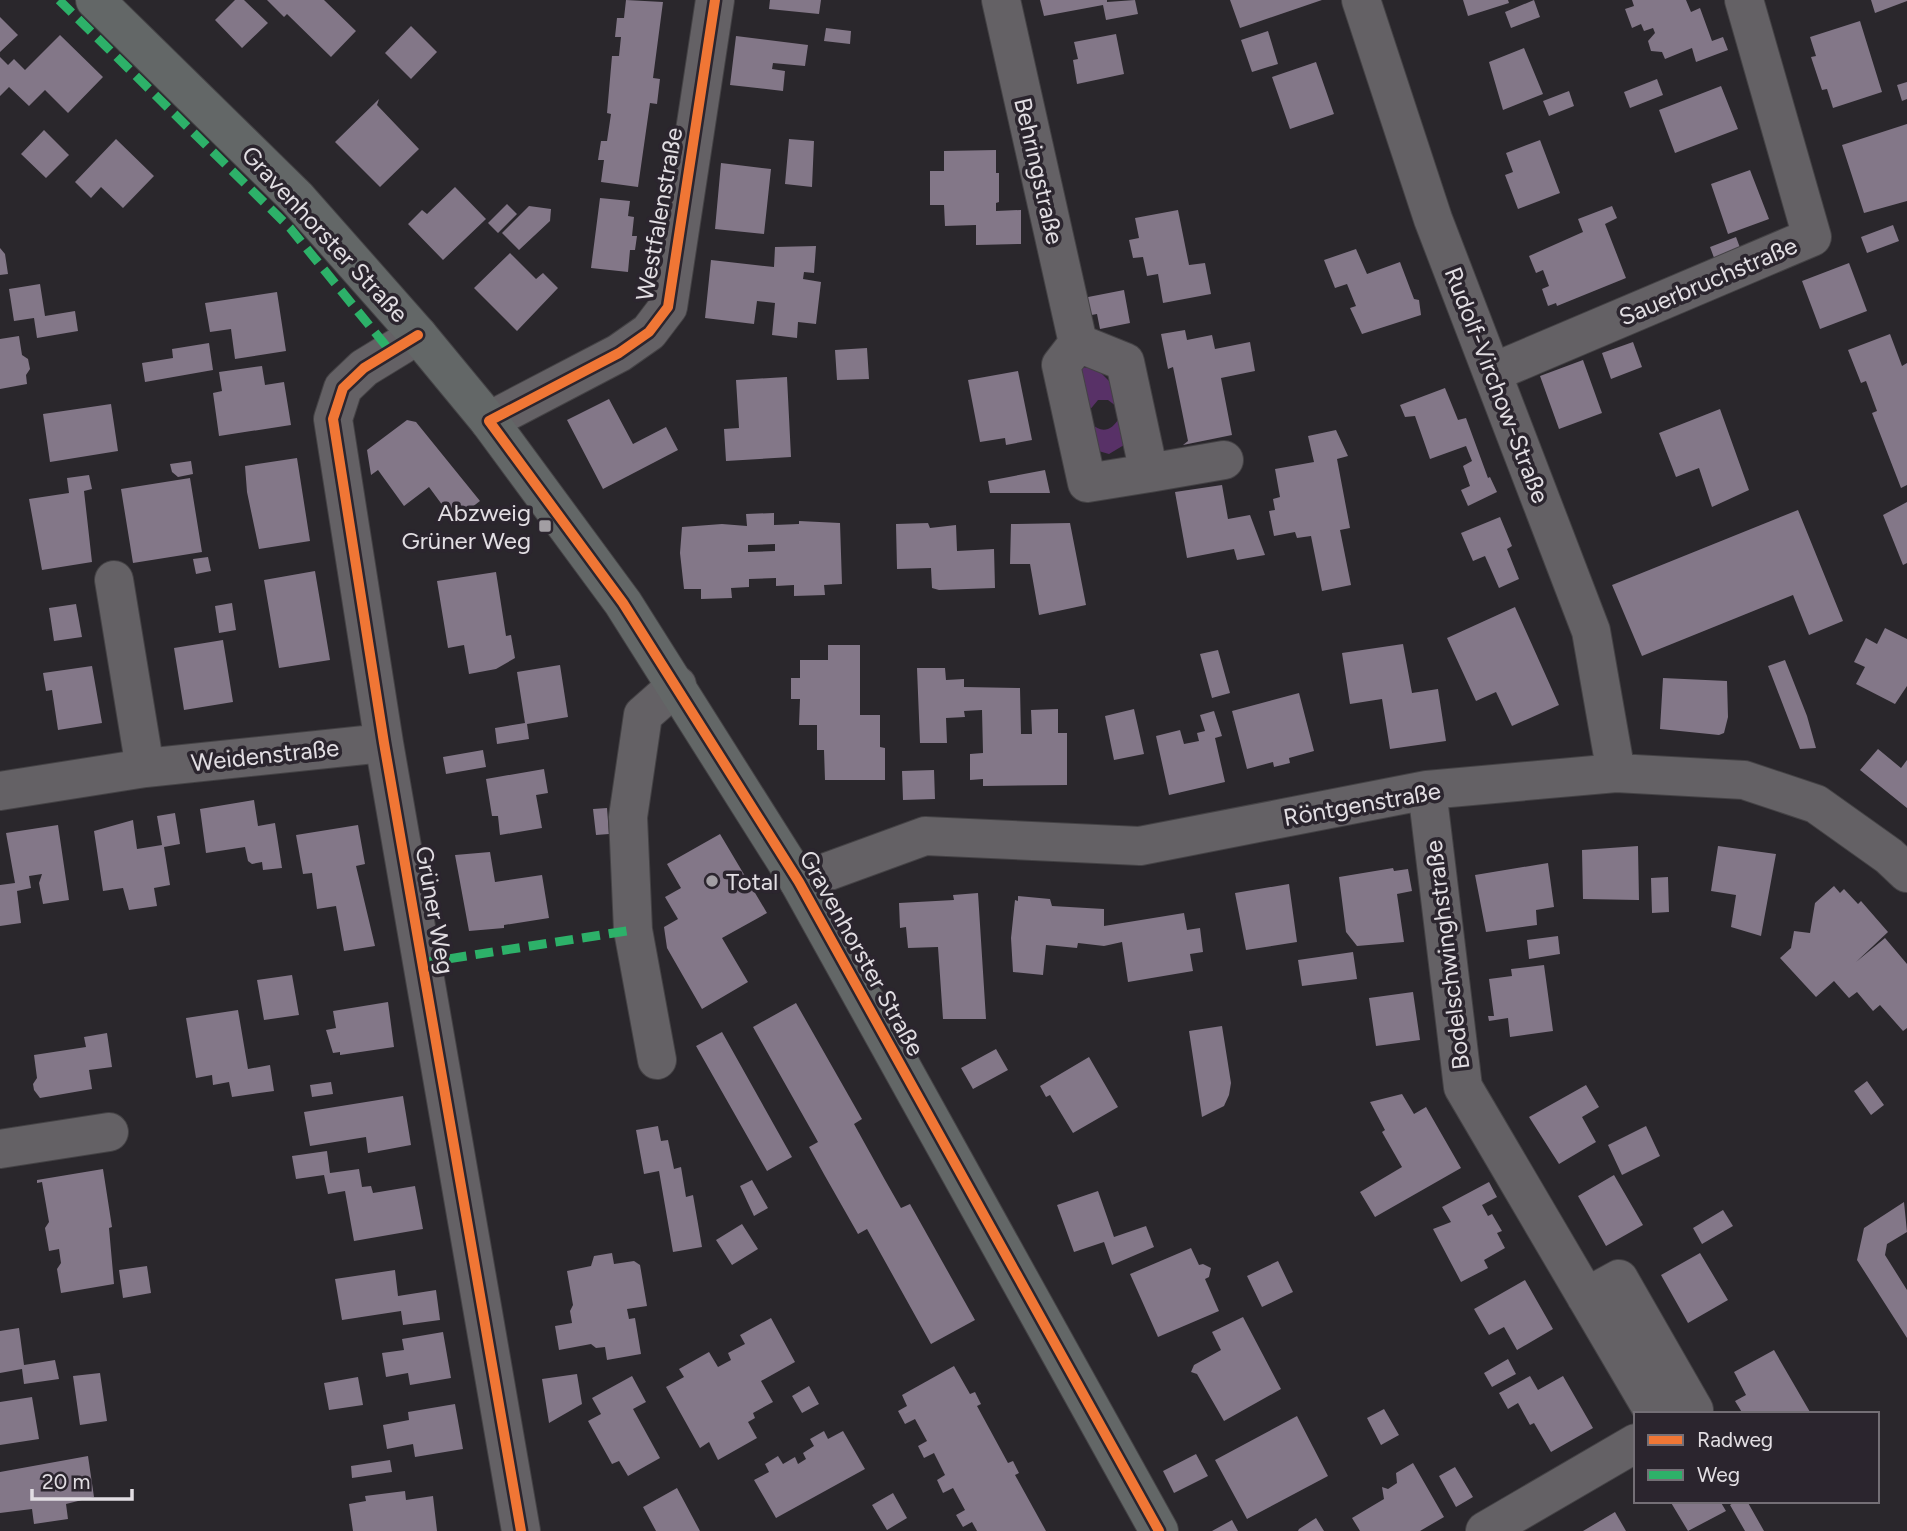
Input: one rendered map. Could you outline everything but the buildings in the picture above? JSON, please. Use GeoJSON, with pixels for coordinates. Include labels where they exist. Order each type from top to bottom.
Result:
{"type":"FeatureCollection","features":[{"type":"Feature","properties":{"kind":"main road","name":"Gravenhorster Straße"},"geometry":{"type":"LineString","coordinates":[[95,0],[297,198],[418,335],[489,421],[623,603],[799,882],[1159,1531]]}},
{"type":"Feature","properties":{"kind":"street","name":"Westfalenstraße"},"geometry":{"type":"LineString","coordinates":[[489,421],[619,353],[649,332],[668,307],[715,0]]}},
{"type":"Feature","properties":{"kind":"street","name":"Behringstraße"},"geometry":{"type":"LineString","coordinates":[[1000,0],[1078,343]]}},
{"type":"Feature","properties":{"kind":"street","name":"Rudolf-Virchow-Straße"},"geometry":{"type":"LineString","coordinates":[[1361,0],[1433,219],[1494,372],[1591,631],[1616,773]]}},
{"type":"Feature","properties":{"kind":"street","name":"Sauerbruchstraße"},"geometry":{"type":"LineString","coordinates":[[1494,372],[1812,237],[1744,0]]}},
{"type":"Feature","properties":{"kind":"street","name":"Grüner Weg"},"geometry":{"type":"LineString","coordinates":[[418,335],[364,368],[343,388],[333,419],[384,743],[520,1531]]}},
{"type":"Feature","properties":{"kind":"street"},"geometry":{"type":"LineString","coordinates":[[1149,473],[1125,362],[1078,343],[1062,365],[1087,483],[1149,473],[1224,460]]}},
{"type":"Feature","properties":{"kind":"street"},"geometry":{"type":"LineString","coordinates":[[114,580],[145,768]]}},
{"type":"Feature","properties":{"kind":"street"},"geometry":{"type":"LineString","coordinates":[[657,1060],[633,930],[628,817],[643,715],[677,685]]}},
{"type":"Feature","properties":{"kind":"street","name":"Weidenstraße"},"geometry":{"type":"LineString","coordinates":[[0,791],[145,768],[384,743]]}},
{"type":"Feature","properties":{"kind":"street","name":"Röntgenstraße"},"geometry":{"type":"LineString","coordinates":[[799,882],[925,836],[1140,846],[1427,790],[1616,773],[1744,780],[1816,804],[1889,856],[1907,873]]}},
{"type":"Feature","properties":{"kind":"street","name":"Bodelschwinghstraße"},"geometry":{"type":"LineString","coordinates":[[1427,790],[1463,1087],[1654,1412]]}},
{"type":"Feature","properties":{"kind":"street"},"geometry":{"type":"LineString","coordinates":[[0,1149],[109,1132]]}},
{"type":"Feature","properties":{"kind":"street"},"geometry":{"type":"LineString","coordinates":[[1586,1297],[1619,1279],[1694,1410],[1690,1412]]}},
{"type":"Feature","properties":{"kind":"street"},"geometry":{"type":"LineString","coordinates":[[1485,1531],[1634,1444]]}},
{"type":"Feature","properties":{"kind":"shaded area"},"geometry":{"type":"Polygon","coordinates":[[[1081,367],[1097,369],[1119,391],[1116,406],[1108,400],[1098,400],[1088,412],[1081,367]]]}},
{"type":"Feature","properties":{"kind":"shaded area"},"geometry":{"type":"Polygon","coordinates":[[[1119,418],[1124,445],[1109,454],[1095,450],[1091,423],[1106,430],[1119,418]]]}},
{"type":"Feature","properties":{"kind":"marked path"},"geometry":{"type":"LineString","coordinates":[[59,0],[290,228],[391,352]]}},
{"type":"Feature","properties":{"kind":"marked path"},"geometry":{"type":"LineString","coordinates":[[422,963],[633,930]]}},
{"type":"Feature","properties":{"kind":"cycle path"},"geometry":{"type":"LineString","coordinates":[[715,0],[668,307],[649,332],[619,353],[489,421],[623,603],[799,882],[1159,1531]]}},
{"type":"Feature","properties":{"kind":"cycle path"},"geometry":{"type":"LineString","coordinates":[[418,335],[364,368],[343,388],[333,419],[384,743],[521,1531]]}},
{"type":"Feature","properties":{"kind":"place","name":"Abzweig Grüner Weg"},"geometry":{"type":"Point","coordinates":[545,526]}},
{"type":"Feature","properties":{"kind":"place","name":"Total"},"geometry":{"type":"Point","coordinates":[712,881]}}]}
